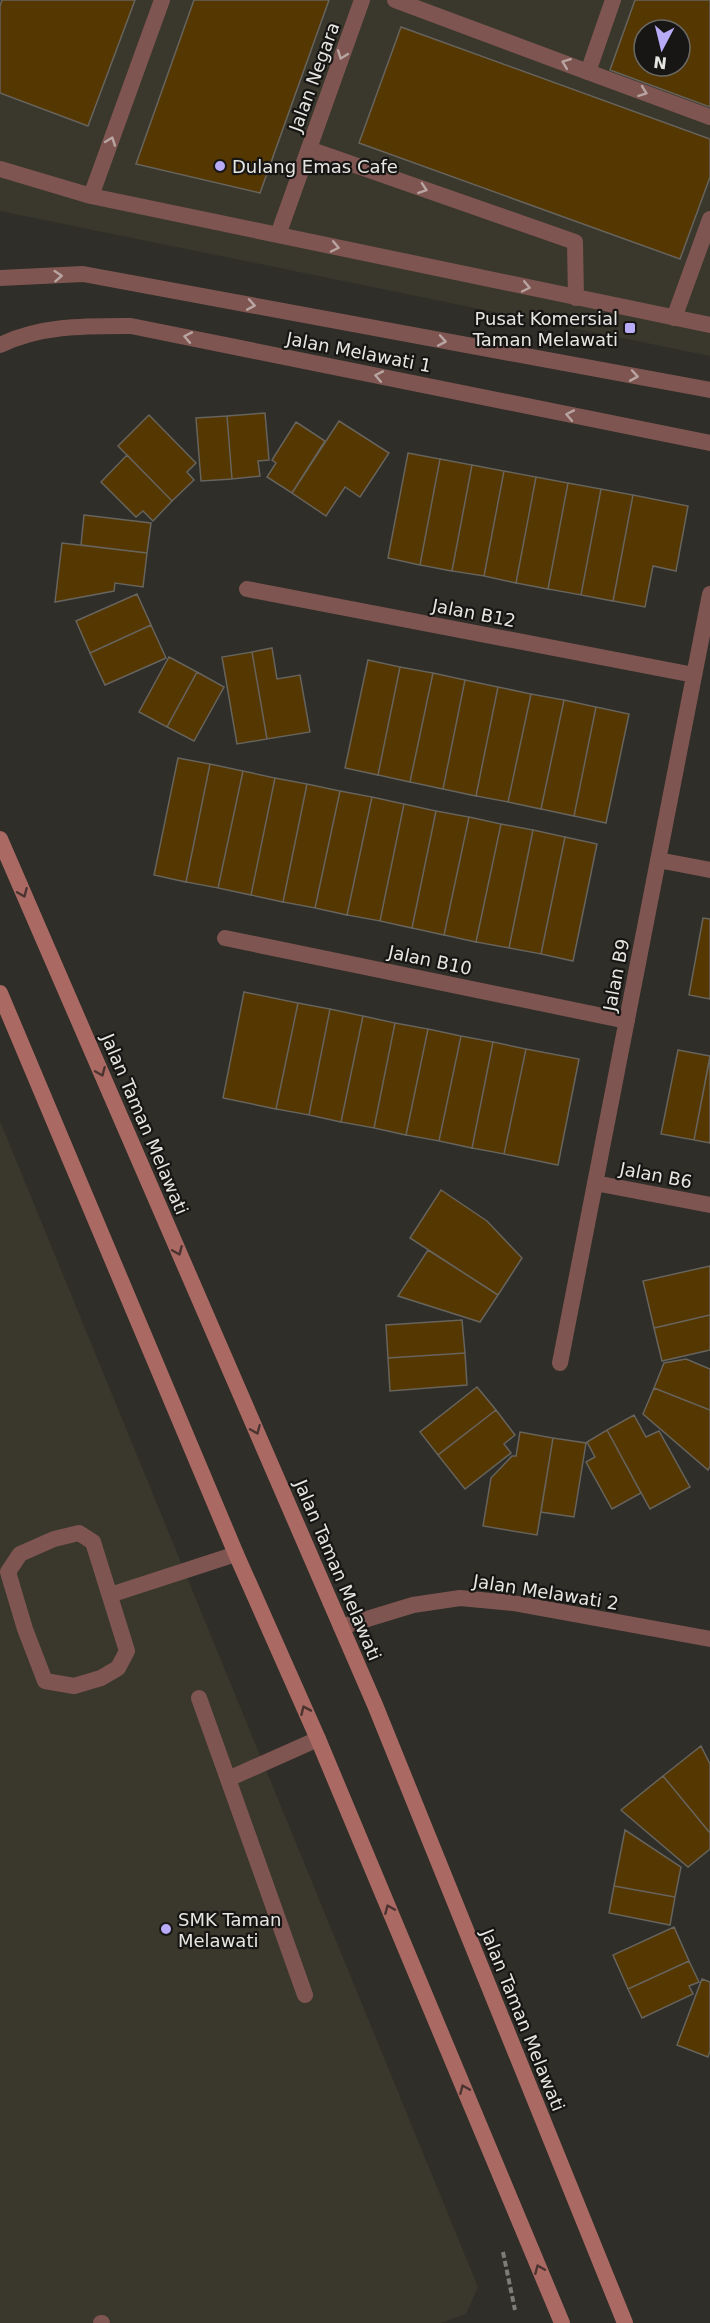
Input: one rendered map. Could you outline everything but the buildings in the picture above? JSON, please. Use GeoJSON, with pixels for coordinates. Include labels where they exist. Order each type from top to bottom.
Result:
{"type":"FeatureCollection","features":[{"type":"Feature","properties":{"kind":"main road","name":"Jalan Taman Melawati"},"geometry":{"type":"LineString","coordinates":[[0,839],[341,1627],[625,2323]]}},
{"type":"Feature","properties":{"kind":"main road"},"geometry":{"type":"LineString","coordinates":[[0,993],[236,1554],[318,1739],[562,2323]]}},
{"type":"Feature","properties":{"kind":"street"},"geometry":{"type":"LineString","coordinates":[[91,196],[162,0]]}},
{"type":"Feature","properties":{"kind":"street","name":"Jalan Negara"},"geometry":{"type":"LineString","coordinates":[[278,235],[362,0]]}},
{"type":"Feature","properties":{"kind":"street"},"geometry":{"type":"LineString","coordinates":[[395,0],[710,117]]}},
{"type":"Feature","properties":{"kind":"street"},"geometry":{"type":"LineString","coordinates":[[588,72],[613,0]]}},
{"type":"Feature","properties":{"kind":"street"},"geometry":{"type":"LineString","coordinates":[[309,149],[575,242],[576,298]]}},
{"type":"Feature","properties":{"kind":"street"},"geometry":{"type":"LineString","coordinates":[[0,169],[91,196],[710,325]]}},
{"type":"Feature","properties":{"kind":"street"},"geometry":{"type":"LineString","coordinates":[[674,318],[710,219]]}},
{"type":"Feature","properties":{"kind":"street","name":"Jalan Melawati 1"},"geometry":{"type":"LineString","coordinates":[[0,278],[83,274],[710,390]]}},
{"type":"Feature","properties":{"kind":"street","name":"Jalan Melawati 1"},"geometry":{"type":"LineString","coordinates":[[0,345],[19,336],[73,325],[131,326],[710,443]]}},
{"type":"Feature","properties":{"kind":"street","name":"Jalan B12"},"geometry":{"type":"LineString","coordinates":[[247,589],[694,675]]}},
{"type":"Feature","properties":{"kind":"street","name":"Jalan B9"},"geometry":{"type":"LineString","coordinates":[[560,1363],[710,594]]}},
{"type":"Feature","properties":{"kind":"street"},"geometry":{"type":"LineString","coordinates":[[658,860],[710,870]]}},
{"type":"Feature","properties":{"kind":"street","name":"Jalan B10"},"geometry":{"type":"LineString","coordinates":[[225,938],[627,1021]]}},
{"type":"Feature","properties":{"kind":"street","name":"Jalan B6"},"geometry":{"type":"LineString","coordinates":[[595,1183],[710,1205]]}},
{"type":"Feature","properties":{"kind":"street"},"geometry":{"type":"LineString","coordinates":[[79,1533],[93,1542],[110,1595],[127,1651],[118,1668],[101,1678],[74,1686],[45,1681],[25,1629],[8,1572],[20,1554],[54,1539],[79,1533]]}},
{"type":"Feature","properties":{"kind":"street"},"geometry":{"type":"LineString","coordinates":[[110,1595],[236,1554]]}},
{"type":"Feature","properties":{"kind":"street","name":"Jalan Melawati 2"},"geometry":{"type":"LineString","coordinates":[[341,1627],[413,1605],[460,1598],[513,1603],[710,1640]]}},
{"type":"Feature","properties":{"kind":"street"},"geometry":{"type":"LineString","coordinates":[[199,1698],[305,1995]]}},
{"type":"Feature","properties":{"kind":"street"},"geometry":{"type":"LineString","coordinates":[[228,1779],[318,1739]]}},
{"type":"Feature","properties":{"kind":"shaded area"},"geometry":{"type":"Polygon","coordinates":[[[0,0],[710,0],[710,356],[0,211],[0,0]]]}},
{"type":"Feature","properties":{"kind":"shaded area","name":"SMK Taman Melawati"},"geometry":{"type":"Polygon","coordinates":[[[0,1121],[478,2287],[466,2314],[440,2323],[0,2323],[0,1121]]]}},
{"type":"Feature","properties":{"kind":"place","name":"Dulang Emas Cafe"},"geometry":{"type":"Point","coordinates":[220,166]}},
{"type":"Feature","properties":{"kind":"place","name":"Pusat Komersial Taman Melawati"},"geometry":{"type":"Point","coordinates":[630,328]}},
{"type":"Feature","properties":{"kind":"place","name":"SMK Taman Melawati"},"geometry":{"type":"Point","coordinates":[166,1929]}}]}
